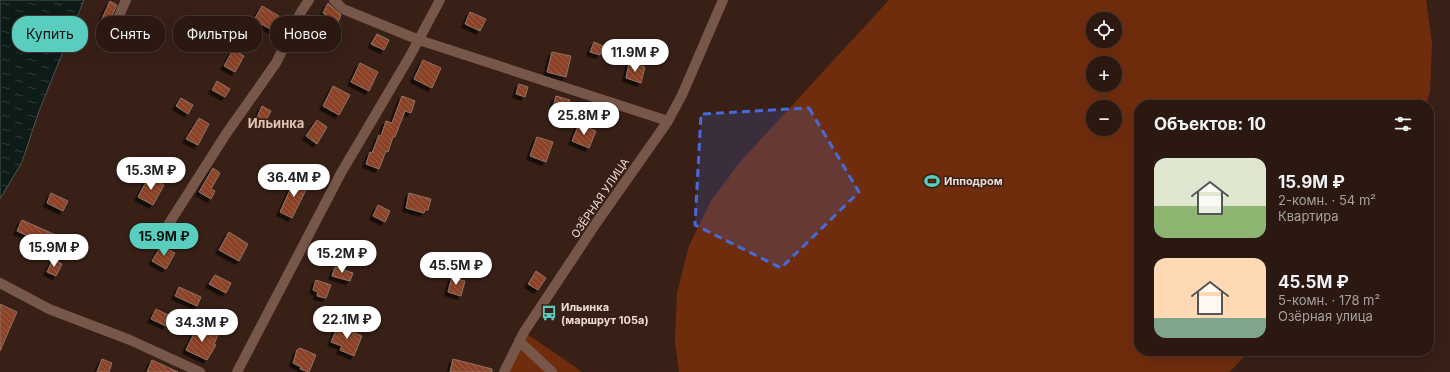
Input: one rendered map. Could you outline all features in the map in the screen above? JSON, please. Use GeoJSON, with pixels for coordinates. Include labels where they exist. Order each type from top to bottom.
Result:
{"type":"FeatureCollection","features":[{"type":"Feature","properties":{"kind":"street"},"geometry":{"type":"LineString","coordinates":[[119,16],[126,0]]}},
{"type":"Feature","properties":{"kind":"street"},"geometry":{"type":"LineString","coordinates":[[168,225],[226,134],[276,63],[301,12],[309,0]]}},
{"type":"Feature","properties":{"kind":"street"},"geometry":{"type":"LineString","coordinates":[[334,0],[343,8],[419,40],[668,121]]}},
{"type":"Feature","properties":{"kind":"street"},"geometry":{"type":"LineString","coordinates":[[237,372],[341,173],[419,40],[440,0]]}},
{"type":"Feature","properties":{"kind":"street","name":"ОЗЁРНАЯ УЛИЦА"},"geometry":{"type":"LineString","coordinates":[[504,372],[519,341],[597,222],[668,121],[682,95],[723,0]]}},
{"type":"Feature","properties":{"kind":"street"},"geometry":{"type":"LineString","coordinates":[[0,283],[49,308],[130,340],[200,372]]}},
{"type":"Feature","properties":{"kind":"street"},"geometry":{"type":"LineString","coordinates":[[519,341],[552,372]]}},
{"type":"Feature","properties":{"kind":"highlighted area"},"geometry":{"type":"Polygon","coordinates":[[[809,108],[859,192],[781,268],[695,225],[701,114],[809,108]]]}},
{"type":"Feature","properties":{"kind":"shaded area","name":"Ипподром"},"geometry":{"type":"Polygon","coordinates":[[[889,0],[1426,0],[1432,43],[1430,92],[1428,100],[1134,100],[1134,356],[1244,356],[1230,372],[679,372],[675,342],[677,293],[689,246],[711,201],[740,162],[889,0]]]}},
{"type":"Feature","properties":{"kind":"shaded area"},"geometry":{"type":"Polygon","coordinates":[[[524,332],[577,368],[581,372],[505,372],[524,332]]]}},
{"type":"Feature","properties":{"kind":"water"},"geometry":{"type":"Polygon","coordinates":[[[0,0],[84,0],[78,16],[12,16],[12,52],[63,52],[39,111],[22,162],[0,199],[0,0]]]}},
{"type":"Feature","properties":{"kind":"building"},"geometry":{"type":"Polygon","coordinates":[[[110,1],[117,5],[112,16],[103,16],[110,1]]]}},
{"type":"Feature","properties":{"kind":"building"},"geometry":{"type":"Polygon","coordinates":[[[328,3],[341,15],[328,16],[323,13],[328,3]]]}},
{"type":"Feature","properties":{"kind":"building"},"geometry":{"type":"Polygon","coordinates":[[[262,6],[279,16],[270,16],[270,29],[262,24],[262,16],[256,16],[262,6]]]}},
{"type":"Feature","properties":{"kind":"building"},"geometry":{"type":"Polygon","coordinates":[[[470,12],[486,19],[480,31],[465,24],[470,12]]]}},
{"type":"Feature","properties":{"kind":"building"},"geometry":{"type":"Polygon","coordinates":[[[377,34],[389,40],[384,50],[371,44],[377,34]]]}},
{"type":"Feature","properties":{"kind":"building"},"geometry":{"type":"Polygon","coordinates":[[[594,42],[603,46],[600,55],[590,52],[594,42]]]}},
{"type":"Feature","properties":{"kind":"building"},"geometry":{"type":"Polygon","coordinates":[[[232,52],[237,52],[244,56],[235,72],[224,66],[232,52]]]}},
{"type":"Feature","properties":{"kind":"building"},"geometry":{"type":"Polygon","coordinates":[[[552,52],[571,56],[566,77],[547,72],[552,52]]]}},
{"type":"Feature","properties":{"kind":"building"},"geometry":{"type":"Polygon","coordinates":[[[423,60],[441,68],[432,88],[414,79],[423,60]]]}},
{"type":"Feature","properties":{"kind":"building"},"geometry":{"type":"Polygon","coordinates":[[[360,63],[378,72],[369,91],[351,82],[360,63]]]}},
{"type":"Feature","properties":{"kind":"building"},"geometry":{"type":"Polygon","coordinates":[[[629,63],[645,67],[641,83],[626,78],[629,63]]]}},
{"type":"Feature","properties":{"kind":"building"},"geometry":{"type":"Polygon","coordinates":[[[217,81],[230,89],[225,97],[212,90],[217,81]]]}},
{"type":"Feature","properties":{"kind":"building"},"geometry":{"type":"Polygon","coordinates":[[[519,84],[528,87],[525,97],[516,94],[519,84]]]}},
{"type":"Feature","properties":{"kind":"building"},"geometry":{"type":"Polygon","coordinates":[[[333,86],[350,95],[339,115],[323,106],[333,86]]]}},
{"type":"Feature","properties":{"kind":"building"},"geometry":{"type":"Polygon","coordinates":[[[402,96],[415,101],[411,113],[405,111],[395,137],[393,137],[388,152],[386,151],[379,169],[366,164],[370,152],[372,153],[379,135],[381,136],[386,121],[392,123],[402,96]]]}},
{"type":"Feature","properties":{"kind":"building"},"geometry":{"type":"Polygon","coordinates":[[[556,96],[570,100],[566,115],[552,111],[556,96]]]}},
{"type":"Feature","properties":{"kind":"building"},"geometry":{"type":"Polygon","coordinates":[[[181,98],[193,105],[188,114],[176,106],[181,98]]]}},
{"type":"Feature","properties":{"kind":"building"},"geometry":{"type":"Polygon","coordinates":[[[262,106],[271,111],[263,126],[255,122],[262,106]]]}},
{"type":"Feature","properties":{"kind":"building"},"geometry":{"type":"Polygon","coordinates":[[[199,118],[209,124],[198,145],[186,139],[199,118]]]}},
{"type":"Feature","properties":{"kind":"building"},"geometry":{"type":"Polygon","coordinates":[[[317,120],[327,127],[317,144],[306,136],[317,120]]]}},
{"type":"Feature","properties":{"kind":"building"},"geometry":{"type":"Polygon","coordinates":[[[579,124],[596,131],[589,148],[572,141],[579,124]]]}},
{"type":"Feature","properties":{"kind":"building"},"geometry":{"type":"Polygon","coordinates":[[[537,137],[553,142],[546,162],[530,156],[537,137]]]}},
{"type":"Feature","properties":{"kind":"building"},"geometry":{"type":"Polygon","coordinates":[[[213,168],[220,173],[211,189],[215,191],[211,199],[199,192],[213,168]]]}},
{"type":"Feature","properties":{"kind":"building"},"geometry":{"type":"Polygon","coordinates":[[[149,176],[164,185],[153,205],[138,197],[149,176]]]}},
{"type":"Feature","properties":{"kind":"building"},"geometry":{"type":"Polygon","coordinates":[[[295,179],[308,186],[292,218],[280,212],[295,179]]]}},
{"type":"Feature","properties":{"kind":"building"},"geometry":{"type":"Polygon","coordinates":[[[51,193],[68,201],[63,211],[47,203],[51,193]]]}},
{"type":"Feature","properties":{"kind":"building"},"geometry":{"type":"Polygon","coordinates":[[[409,193],[431,199],[428,210],[425,210],[424,213],[406,208],[409,193]]]}},
{"type":"Feature","properties":{"kind":"building"},"geometry":{"type":"Polygon","coordinates":[[[378,205],[390,211],[385,222],[373,216],[378,205]]]}},
{"type":"Feature","properties":{"kind":"building"},"geometry":{"type":"Polygon","coordinates":[[[22,220],[58,236],[54,244],[35,235],[33,238],[17,231],[22,220]]]}},
{"type":"Feature","properties":{"kind":"building"},"geometry":{"type":"Polygon","coordinates":[[[229,232],[248,244],[239,261],[219,250],[229,232]]]}},
{"type":"Feature","properties":{"kind":"building"},"geometry":{"type":"Polygon","coordinates":[[[161,246],[175,253],[166,269],[152,261],[161,246]]]}},
{"type":"Feature","properties":{"kind":"building"},"geometry":{"type":"Polygon","coordinates":[[[53,259],[62,264],[56,276],[47,272],[53,259]]]}},
{"type":"Feature","properties":{"kind":"building"},"geometry":{"type":"Polygon","coordinates":[[[335,267],[353,273],[350,281],[332,276],[335,267]]]}},
{"type":"Feature","properties":{"kind":"building"},"geometry":{"type":"Polygon","coordinates":[[[536,271],[546,278],[538,290],[528,284],[536,271]]]}},
{"type":"Feature","properties":{"kind":"building"},"geometry":{"type":"Polygon","coordinates":[[[215,275],[231,283],[226,293],[209,284],[215,275]]]}},
{"type":"Feature","properties":{"kind":"building"},"geometry":{"type":"Polygon","coordinates":[[[452,277],[465,281],[461,296],[448,292],[452,277]]]}},
{"type":"Feature","properties":{"kind":"building"},"geometry":{"type":"Polygon","coordinates":[[[316,280],[331,285],[326,298],[317,296],[318,292],[313,290],[316,280]]]}},
{"type":"Feature","properties":{"kind":"building"},"geometry":{"type":"Polygon","coordinates":[[[179,287],[201,297],[197,306],[175,296],[179,287]]]}},
{"type":"Feature","properties":{"kind":"building"},"geometry":{"type":"Polygon","coordinates":[[[0,304],[17,312],[0,351],[0,304]]]}},
{"type":"Feature","properties":{"kind":"building"},"geometry":{"type":"Polygon","coordinates":[[[156,309],[170,316],[166,326],[151,319],[156,309]]]}},
{"type":"Feature","properties":{"kind":"building"},"geometry":{"type":"Polygon","coordinates":[[[198,325],[218,335],[214,344],[216,345],[207,360],[186,350],[198,325]]]}},
{"type":"Feature","properties":{"kind":"building"},"geometry":{"type":"Polygon","coordinates":[[[338,326],[362,336],[354,356],[340,350],[342,346],[331,342],[338,326]]]}},
{"type":"Feature","properties":{"kind":"building"},"geometry":{"type":"Polygon","coordinates":[[[300,348],[316,355],[309,372],[300,369],[301,367],[293,363],[297,350],[300,348]]]}},
{"type":"Feature","properties":{"kind":"building"},"geometry":{"type":"Polygon","coordinates":[[[102,359],[112,363],[109,372],[97,372],[102,359]]]}},
{"type":"Feature","properties":{"kind":"building"},"geometry":{"type":"Polygon","coordinates":[[[453,359],[492,369],[492,372],[450,372],[453,359]]]}},
{"type":"Feature","properties":{"kind":"building"},"geometry":{"type":"Polygon","coordinates":[[[152,360],[178,372],[147,372],[152,360]]]}},
{"type":"Feature","properties":{"kind":"place","name":"Ипподром"},"geometry":{"type":"Point","coordinates":[932,181]}},
{"type":"Feature","properties":{"kind":"place","name":"Ильинка (маршрут 105а)"},"geometry":{"type":"Point","coordinates":[549,313]}},
{"type":"Feature","properties":{"kind":"district","name":"Ильинка"},"geometry":{"type":"Point","coordinates":[276,123]}}]}
